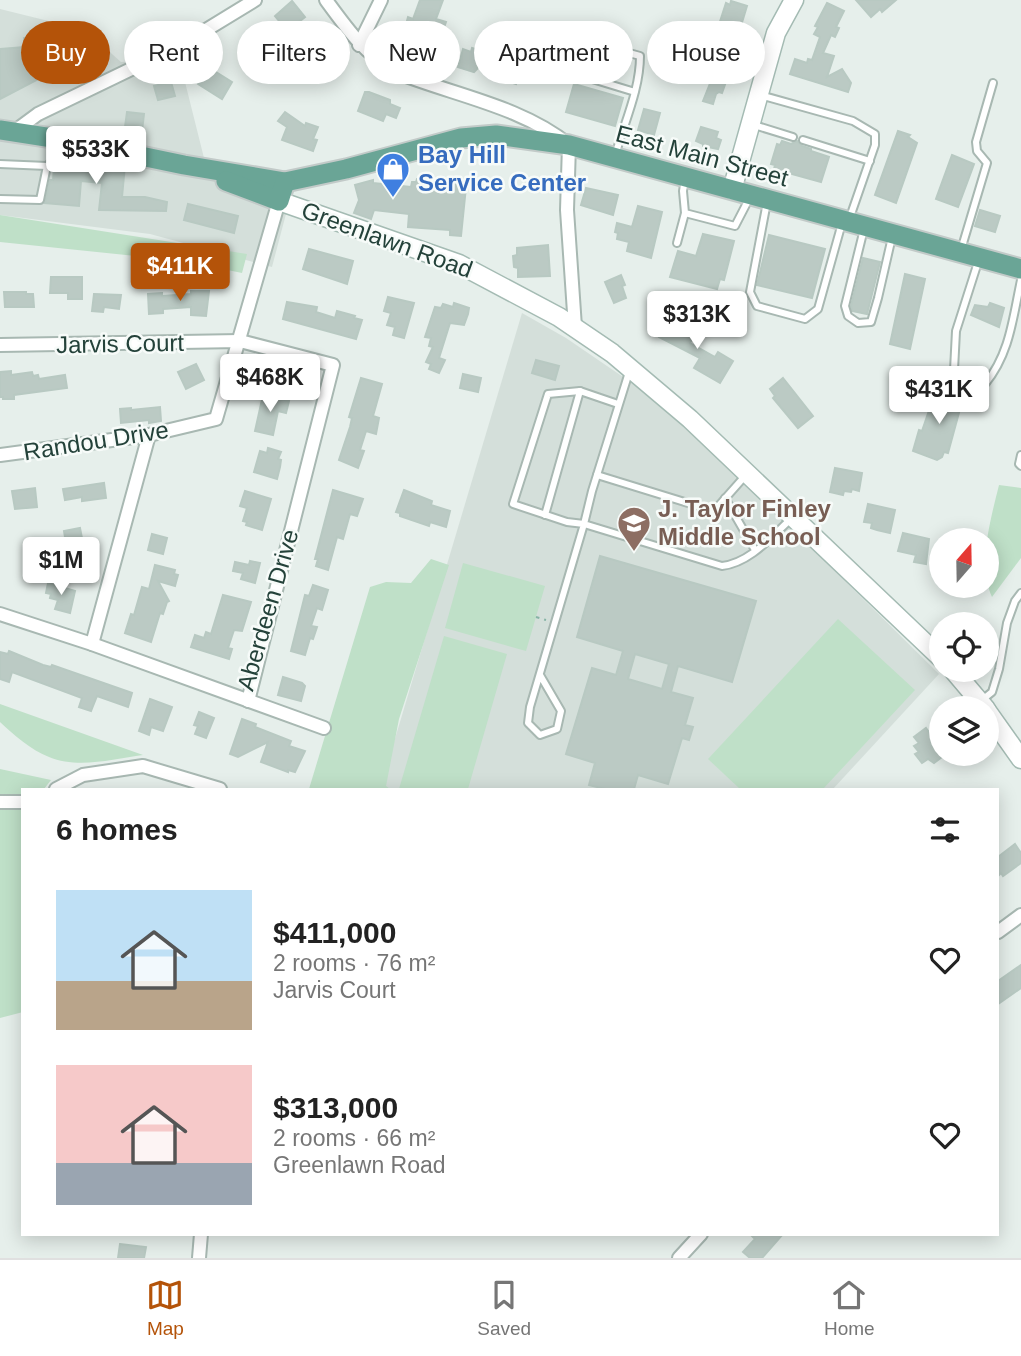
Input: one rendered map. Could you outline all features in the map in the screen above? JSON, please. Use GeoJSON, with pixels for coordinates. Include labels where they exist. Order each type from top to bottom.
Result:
{"type":"FeatureCollection","features":[{"type":"Feature","properties":{"kind":"main road"},"geometry":{"type":"LineString","coordinates":[[750,195],[751,124],[776,33],[794,0]]}},
{"type":"Feature","properties":{"kind":"main road","name":"East Main Street"},"geometry":{"type":"LineString","coordinates":[[8,131],[184,165],[282,192],[346,169],[461,138],[496,135],[569,145],[750,195],[890,243],[970,255],[1021,269]]}},
{"type":"Feature","properties":{"kind":"main road","name":"Greenlawn Road"},"geometry":{"type":"LineString","coordinates":[[282,192],[459,264],[575,327],[631,368],[691,419],[929,647]]}},
{"type":"Feature","properties":{"kind":"main road"},"geometry":{"type":"LineString","coordinates":[[963,682],[975,696]]}},
{"type":"Feature","properties":{"kind":"main road"},"geometry":{"type":"LineString","coordinates":[[999,728],[1021,759]]}},
{"type":"Feature","properties":{"kind":"street"},"geometry":{"type":"LineString","coordinates":[[8,131],[183,44],[255,0]]}},
{"type":"Feature","properties":{"kind":"street"},"geometry":{"type":"LineString","coordinates":[[326,0],[359,44],[396,72],[520,116],[557,135],[569,145],[567,210],[575,327]]}},
{"type":"Feature","properties":{"kind":"street"},"geometry":{"type":"LineString","coordinates":[[359,44],[381,0]]}},
{"type":"Feature","properties":{"kind":"street","name":"Randou Drive"},"geometry":{"type":"LineString","coordinates":[[0,455],[149,435],[216,419],[282,192]]}},
{"type":"Feature","properties":{"kind":"street","name":"Jarvis Court"},"geometry":{"type":"LineString","coordinates":[[0,345],[240,341]]}},
{"type":"Feature","properties":{"kind":"street","name":"Aberdeen Drive"},"geometry":{"type":"LineString","coordinates":[[0,614],[92,644],[248,701],[333,365],[240,341]]}},
{"type":"Feature","properties":{"kind":"street"},"geometry":{"type":"LineString","coordinates":[[92,644],[149,435]]}},
{"type":"Feature","properties":{"kind":"street"},"geometry":{"type":"LineString","coordinates":[[248,701],[324,729]]}},
{"type":"Feature","properties":{"kind":"street"},"geometry":{"type":"LineString","coordinates":[[58,788],[83,775],[143,766],[217,788]]}},
{"type":"Feature","properties":{"kind":"street"},"geometry":{"type":"LineString","coordinates":[[0,802],[21,802]]}},
{"type":"Feature","properties":{"kind":"street"},"geometry":{"type":"LineString","coordinates":[[999,931],[1021,915]]}},
{"type":"Feature","properties":{"kind":"street"},"geometry":{"type":"LineString","coordinates":[[199,1258],[201,1236]]}},
{"type":"Feature","properties":{"kind":"street"},"geometry":{"type":"LineString","coordinates":[[679,1258],[699,1236]]}},
{"type":"Feature","properties":{"kind":"lane"},"geometry":{"type":"LineString","coordinates":[[614,158],[635,92],[640,74],[640,56],[571,37],[560,41],[553,48],[554,65],[635,92]]}},
{"type":"Feature","properties":{"kind":"lane"},"geometry":{"type":"LineString","coordinates":[[993,83],[976,142],[978,151],[987,163],[956,331],[954,370],[958,376],[970,383],[985,384],[996,370],[1010,337],[1021,280]]}},
{"type":"Feature","properties":{"kind":"lane"},"geometry":{"type":"LineString","coordinates":[[759,94],[822,110],[853,121],[875,134],[875,145],[854,229],[845,306],[848,316],[858,323],[871,321],[890,243]]}},
{"type":"Feature","properties":{"kind":"lane"},"geometry":{"type":"LineString","coordinates":[[751,124],[793,137]]}},
{"type":"Feature","properties":{"kind":"lane"},"geometry":{"type":"LineString","coordinates":[[0,199],[40,200],[47,166],[54,159],[60,139]]}},
{"type":"Feature","properties":{"kind":"lane"},"geometry":{"type":"LineString","coordinates":[[803,141],[870,161]]}},
{"type":"Feature","properties":{"kind":"lane"},"geometry":{"type":"LineString","coordinates":[[0,164],[47,166]]}},
{"type":"Feature","properties":{"kind":"lane"},"geometry":{"type":"LineString","coordinates":[[677,243],[685,213],[682,191],[686,177]]}},
{"type":"Feature","properties":{"kind":"lane"},"geometry":{"type":"LineString","coordinates":[[750,195],[761,235],[750,292],[757,306],[805,319],[818,309],[831,256],[854,229]]}},
{"type":"Feature","properties":{"kind":"lane"},"geometry":{"type":"LineString","coordinates":[[685,213],[735,226],[750,195]]}},
{"type":"Feature","properties":{"kind":"lane"},"geometry":{"type":"LineString","coordinates":[[540,675],[561,710],[557,729],[540,735],[528,723],[530,707],[618,404],[631,368]]}},
{"type":"Feature","properties":{"kind":"lane"},"geometry":{"type":"LineString","coordinates":[[618,404],[580,391],[548,394],[513,504],[722,566],[736,564],[794,517]]}},
{"type":"Feature","properties":{"kind":"lane"},"geometry":{"type":"LineString","coordinates":[[545,514],[580,391]]}},
{"type":"Feature","properties":{"kind":"lane"},"geometry":{"type":"LineString","coordinates":[[1021,455],[1021,466]]}},
{"type":"Feature","properties":{"kind":"lane"},"geometry":{"type":"LineString","coordinates":[[597,475],[714,511],[748,473]]}},
{"type":"Feature","properties":{"kind":"lane"},"geometry":{"type":"LineString","coordinates":[[726,498],[755,550]]}},
{"type":"Feature","properties":{"kind":"lane"},"geometry":{"type":"LineString","coordinates":[[990,696],[999,669],[1007,623],[1017,610],[1015,601],[1021,593]]}},
{"type":"Feature","properties":{"kind":"path"},"geometry":{"type":"LineString","coordinates":[[536,617],[547,621]]}},
{"type":"Feature","properties":{"kind":"shaded area"},"geometry":{"type":"Polygon","coordinates":[[[0,9],[49,21],[21,21],[21,84],[110,84],[110,52],[124,62],[124,84],[186,84],[204,158],[291,195],[272,267],[150,234],[0,215],[0,9]]]}},
{"type":"Feature","properties":{"kind":"shaded area","name":"J. Taylor Finley Middle School"},"geometry":{"type":"Polygon","coordinates":[[[522,313],[566,338],[651,396],[727,464],[929,664],[929,682],[932,682],[834,788],[380,788],[522,313]]]}},
{"type":"Feature","properties":{"kind":"green space"},"geometry":{"type":"Polygon","coordinates":[[[0,215],[247,254],[242,273],[184,261],[0,242],[0,215]]]}},
{"type":"Feature","properties":{"kind":"green space"},"geometry":{"type":"Polygon","coordinates":[[[999,485],[1021,488],[1021,558],[999,588],[999,528],[989,527],[999,485]]]}},
{"type":"Feature","properties":{"kind":"green space"},"geometry":{"type":"Polygon","coordinates":[[[431,559],[449,565],[399,719],[386,786],[389,788],[309,788],[370,587],[386,582],[411,583],[431,559]]]}},
{"type":"Feature","properties":{"kind":"green space"},"geometry":{"type":"Polygon","coordinates":[[[463,563],[545,586],[526,651],[445,628],[463,563]]]}},
{"type":"Feature","properties":{"kind":"green space"},"geometry":{"type":"Polygon","coordinates":[[[838,619],[915,690],[824,788],[739,788],[708,759],[838,619]]]}},
{"type":"Feature","properties":{"kind":"green space"},"geometry":{"type":"Polygon","coordinates":[[[444,636],[507,654],[468,788],[399,788],[444,636]]]}},
{"type":"Feature","properties":{"kind":"green space"},"geometry":{"type":"Polygon","coordinates":[[[0,704],[143,755],[84,763],[60,761],[29,746],[0,722],[0,704]]]}},
{"type":"Feature","properties":{"kind":"green space"},"geometry":{"type":"Polygon","coordinates":[[[0,769],[51,780],[45,788],[21,788],[21,1013],[0,1018],[0,769]]]}},
{"type":"Feature","properties":{"kind":"building"},"geometry":{"type":"Polygon","coordinates":[[[420,0],[443,0],[436,19],[443,21],[407,21],[408,17],[413,19],[420,0]]]}},
{"type":"Feature","properties":{"kind":"building"},"geometry":{"type":"Polygon","coordinates":[[[856,0],[896,0],[871,17],[856,0]]]}},
{"type":"Feature","properties":{"kind":"building"},"geometry":{"type":"Polygon","coordinates":[[[292,1],[305,17],[300,21],[279,21],[275,16],[292,1]]]}},
{"type":"Feature","properties":{"kind":"building"},"geometry":{"type":"Polygon","coordinates":[[[731,1],[747,6],[742,21],[720,21],[726,3],[730,5],[731,1]]]}},
{"type":"Feature","properties":{"kind":"building"},"geometry":{"type":"Polygon","coordinates":[[[827,3],[844,11],[836,27],[839,28],[835,37],[831,35],[823,53],[834,56],[827,77],[842,69],[851,83],[848,92],[790,74],[795,59],[807,63],[808,59],[812,60],[820,37],[814,34],[818,27],[815,26],[827,3]]]}},
{"type":"Feature","properties":{"kind":"building"},"geometry":{"type":"Polygon","coordinates":[[[21,47],[21,84],[29,84],[0,99],[0,49],[21,47]]]}},
{"type":"Feature","properties":{"kind":"building"},"geometry":{"type":"Polygon","coordinates":[[[463,49],[471,52],[474,49],[474,72],[460,68],[463,49]]]}},
{"type":"Feature","properties":{"kind":"building"},"geometry":{"type":"Polygon","coordinates":[[[223,76],[232,82],[222,99],[198,84],[223,84],[223,76]]]}},
{"type":"Feature","properties":{"kind":"building"},"geometry":{"type":"Polygon","coordinates":[[[172,84],[175,96],[158,100],[154,86],[172,84]]]}},
{"type":"Feature","properties":{"kind":"building"},"geometry":{"type":"Polygon","coordinates":[[[574,84],[623,98],[615,126],[566,112],[574,84]]]}},
{"type":"Feature","properties":{"kind":"building"},"geometry":{"type":"Polygon","coordinates":[[[710,84],[725,84],[722,93],[716,94],[713,104],[703,101],[710,84]]]}},
{"type":"Feature","properties":{"kind":"building"},"geometry":{"type":"Polygon","coordinates":[[[365,92],[390,100],[390,104],[400,108],[396,118],[386,114],[383,121],[358,111],[365,92]]]}},
{"type":"Feature","properties":{"kind":"building"},"geometry":{"type":"Polygon","coordinates":[[[644,109],[660,113],[654,135],[638,130],[644,109]]]}},
{"type":"Feature","properties":{"kind":"building"},"geometry":{"type":"Polygon","coordinates":[[[127,112],[144,114],[142,131],[128,130],[129,127],[125,127],[127,112]]]}},
{"type":"Feature","properties":{"kind":"building"},"geometry":{"type":"Polygon","coordinates":[[[285,112],[305,126],[306,123],[318,127],[313,139],[317,140],[313,151],[282,140],[287,127],[278,121],[285,112]]]}},
{"type":"Feature","properties":{"kind":"building"},"geometry":{"type":"Polygon","coordinates":[[[701,127],[718,132],[716,138],[721,140],[718,149],[703,146],[696,141],[701,127]]]}},
{"type":"Feature","properties":{"kind":"building"},"geometry":{"type":"Polygon","coordinates":[[[898,131],[910,135],[908,137],[917,143],[896,203],[875,195],[898,131]]]}},
{"type":"Feature","properties":{"kind":"building"},"geometry":{"type":"Polygon","coordinates":[[[782,141],[791,144],[797,141],[811,151],[829,157],[821,182],[774,169],[775,165],[771,164],[777,144],[780,145],[782,141]]]}},
{"type":"Feature","properties":{"kind":"building"},"geometry":{"type":"Polygon","coordinates":[[[952,155],[974,164],[958,207],[936,199],[952,155]]]}},
{"type":"Feature","properties":{"kind":"building"},"geometry":{"type":"Polygon","coordinates":[[[60,159],[125,165],[122,197],[145,197],[167,202],[166,211],[99,210],[102,183],[81,181],[79,206],[45,203],[50,180],[53,180],[54,167],[60,159]]]}},
{"type":"Feature","properties":{"kind":"building"},"geometry":{"type":"Polygon","coordinates":[[[417,179],[463,184],[462,186],[466,187],[461,236],[450,235],[450,230],[408,227],[409,214],[374,210],[371,219],[354,213],[359,200],[355,185],[373,180],[373,183],[411,187],[412,182],[417,179]]]}},
{"type":"Feature","properties":{"kind":"building"},"geometry":{"type":"Polygon","coordinates":[[[586,188],[618,195],[613,215],[581,205],[586,188]]]}},
{"type":"Feature","properties":{"kind":"building"},"geometry":{"type":"Polygon","coordinates":[[[188,204],[238,216],[234,233],[184,220],[188,204]]]}},
{"type":"Feature","properties":{"kind":"building"},"geometry":{"type":"Polygon","coordinates":[[[638,206],[662,212],[651,258],[627,251],[629,242],[617,239],[618,233],[615,232],[617,223],[632,227],[638,206]]]}},
{"type":"Feature","properties":{"kind":"building"},"geometry":{"type":"Polygon","coordinates":[[[980,210],[1000,216],[995,232],[975,226],[980,210]]]}},
{"type":"Feature","properties":{"kind":"building"},"geometry":{"type":"Polygon","coordinates":[[[703,234],[734,241],[724,280],[720,279],[717,289],[670,277],[678,251],[696,256],[703,234]]]}},
{"type":"Feature","properties":{"kind":"building"},"geometry":{"type":"Polygon","coordinates":[[[769,235],[825,249],[812,298],[757,285],[769,235]]]}},
{"type":"Feature","properties":{"kind":"building"},"geometry":{"type":"Polygon","coordinates":[[[548,245],[550,276],[518,277],[513,256],[517,255],[517,248],[548,245]]]}},
{"type":"Feature","properties":{"kind":"building"},"geometry":{"type":"Polygon","coordinates":[[[309,249],[353,261],[347,284],[303,269],[309,249]]]}},
{"type":"Feature","properties":{"kind":"building"},"geometry":{"type":"Polygon","coordinates":[[[863,258],[880,262],[867,314],[852,311],[851,306],[863,258]]]}},
{"type":"Feature","properties":{"kind":"building"},"geometry":{"type":"Polygon","coordinates":[[[905,274],[925,279],[910,349],[890,344],[905,274]]]}},
{"type":"Feature","properties":{"kind":"building"},"geometry":{"type":"Polygon","coordinates":[[[621,275],[626,298],[614,303],[605,282],[621,275]]]}},
{"type":"Feature","properties":{"kind":"building"},"geometry":{"type":"Polygon","coordinates":[[[51,277],[82,277],[82,299],[68,299],[68,293],[50,293],[51,277]]]}},
{"type":"Feature","properties":{"kind":"building"},"geometry":{"type":"Polygon","coordinates":[[[191,291],[209,291],[206,316],[191,315],[191,307],[163,309],[163,313],[149,314],[148,294],[191,294],[191,291]]]}},
{"type":"Feature","properties":{"kind":"building"},"geometry":{"type":"Polygon","coordinates":[[[4,292],[33,294],[34,307],[5,307],[4,292]]]}},
{"type":"Feature","properties":{"kind":"building"},"geometry":{"type":"Polygon","coordinates":[[[94,294],[121,295],[119,309],[104,307],[103,312],[92,311],[94,294]]]}},
{"type":"Feature","properties":{"kind":"building"},"geometry":{"type":"Polygon","coordinates":[[[388,297],[414,303],[404,338],[393,335],[395,327],[387,325],[391,313],[384,311],[388,297]]]}},
{"type":"Feature","properties":{"kind":"building"},"geometry":{"type":"Polygon","coordinates":[[[287,302],[317,307],[316,312],[335,318],[337,311],[355,316],[354,318],[362,320],[356,339],[283,319],[287,302]]]}},
{"type":"Feature","properties":{"kind":"building"},"geometry":{"type":"Polygon","coordinates":[[[454,303],[469,308],[468,314],[464,325],[450,323],[439,358],[445,360],[439,373],[429,369],[431,364],[426,362],[433,347],[429,346],[431,338],[425,337],[435,307],[441,308],[443,304],[453,307],[454,303]]]}},
{"type":"Feature","properties":{"kind":"building"},"geometry":{"type":"Polygon","coordinates":[[[990,303],[1004,308],[999,327],[971,315],[975,305],[988,307],[990,303]]]}},
{"type":"Feature","properties":{"kind":"building"},"geometry":{"type":"Polygon","coordinates":[[[667,321],[681,328],[684,323],[697,330],[690,343],[715,357],[718,352],[733,361],[720,383],[694,368],[700,358],[659,337],[667,321]]]}},
{"type":"Feature","properties":{"kind":"building"},"geometry":{"type":"Polygon","coordinates":[[[536,360],[559,366],[555,380],[532,373],[536,360]]]}},
{"type":"Feature","properties":{"kind":"building"},"geometry":{"type":"Polygon","coordinates":[[[196,364],[204,380],[186,389],[178,372],[196,364]]]}},
{"type":"Feature","properties":{"kind":"building"},"geometry":{"type":"Polygon","coordinates":[[[11,371],[11,375],[32,372],[33,376],[38,375],[39,379],[65,375],[67,388],[3,399],[0,397],[0,372],[11,371]]]}},
{"type":"Feature","properties":{"kind":"building"},"geometry":{"type":"Polygon","coordinates":[[[463,374],[481,378],[478,392],[460,388],[463,374]]]}},
{"type":"Feature","properties":{"kind":"building"},"geometry":{"type":"Polygon","coordinates":[[[361,378],[382,384],[373,416],[379,418],[376,434],[366,431],[360,450],[364,451],[358,468],[339,460],[361,378]]]}},
{"type":"Feature","properties":{"kind":"building"},"geometry":{"type":"Polygon","coordinates":[[[783,378],[813,416],[798,428],[773,398],[775,396],[770,389],[783,378]]]}},
{"type":"Feature","properties":{"kind":"building"},"geometry":{"type":"Polygon","coordinates":[[[936,390],[963,398],[948,453],[944,452],[937,460],[913,451],[936,390]]]}},
{"type":"Feature","properties":{"kind":"building"},"geometry":{"type":"Polygon","coordinates":[[[263,395],[289,401],[286,413],[278,411],[273,435],[255,431],[263,395]]]}},
{"type":"Feature","properties":{"kind":"building"},"geometry":{"type":"Polygon","coordinates":[[[160,407],[161,421],[121,423],[120,409],[160,407]]]}},
{"type":"Feature","properties":{"kind":"building"},"geometry":{"type":"Polygon","coordinates":[[[268,448],[281,452],[277,479],[254,472],[260,451],[267,453],[268,448]]]}},
{"type":"Feature","properties":{"kind":"building"},"geometry":{"type":"Polygon","coordinates":[[[835,468],[862,473],[859,491],[844,491],[843,495],[830,492],[835,468]]]}},
{"type":"Feature","properties":{"kind":"building"},"geometry":{"type":"Polygon","coordinates":[[[104,483],[106,498],[82,501],[82,497],[65,500],[63,489],[104,483]]]}},
{"type":"Feature","properties":{"kind":"building"},"geometry":{"type":"Polygon","coordinates":[[[35,488],[37,507],[15,509],[12,491],[35,488]]]}},
{"type":"Feature","properties":{"kind":"building"},"geometry":{"type":"Polygon","coordinates":[[[333,490],[363,499],[357,516],[350,514],[343,539],[337,537],[328,570],[316,566],[318,559],[315,559],[333,490]]]}},
{"type":"Feature","properties":{"kind":"building"},"geometry":{"type":"Polygon","coordinates":[[[404,490],[432,501],[431,505],[450,511],[446,527],[430,522],[429,526],[400,516],[400,513],[396,512],[404,490]]]}},
{"type":"Feature","properties":{"kind":"building"},"geometry":{"type":"Polygon","coordinates":[[[245,491],[271,499],[262,530],[246,525],[247,522],[243,521],[247,508],[240,506],[245,491]]]}},
{"type":"Feature","properties":{"kind":"building"},"geometry":{"type":"Polygon","coordinates":[[[868,504],[895,510],[890,533],[871,528],[872,523],[864,522],[868,504]]]}},
{"type":"Feature","properties":{"kind":"building"},"geometry":{"type":"Polygon","coordinates":[[[80,528],[87,564],[62,565],[59,553],[60,544],[66,543],[64,531],[80,528]]]}},
{"type":"Feature","properties":{"kind":"building"},"geometry":{"type":"Polygon","coordinates":[[[903,533],[929,539],[926,564],[914,562],[916,555],[898,551],[903,533]]]}},
{"type":"Feature","properties":{"kind":"building"},"geometry":{"type":"Polygon","coordinates":[[[152,534],[167,538],[163,554],[148,550],[152,534]]]}},
{"type":"Feature","properties":{"kind":"building"},"geometry":{"type":"Polygon","coordinates":[[[600,556],[756,601],[732,682],[678,666],[671,692],[693,698],[685,725],[693,727],[689,740],[682,738],[668,784],[638,775],[634,788],[601,788],[589,785],[595,763],[566,754],[592,668],[616,675],[623,651],[577,637],[600,556]],[[635,654],[628,679],[662,689],[669,664],[635,654]]]}},
{"type":"Feature","properties":{"kind":"building"},"geometry":{"type":"Polygon","coordinates":[[[250,561],[260,563],[255,583],[241,579],[243,573],[233,571],[235,562],[249,565],[250,561]]]}},
{"type":"Feature","properties":{"kind":"building"},"geometry":{"type":"Polygon","coordinates":[[[155,565],[175,570],[174,574],[178,575],[175,586],[158,581],[169,601],[163,614],[160,613],[151,642],[125,633],[131,614],[134,615],[142,587],[149,589],[155,565]]]}},
{"type":"Feature","properties":{"kind":"building"},"geometry":{"type":"Polygon","coordinates":[[[48,583],[75,591],[70,613],[55,609],[58,600],[50,598],[51,594],[46,593],[48,583]]]}},
{"type":"Feature","properties":{"kind":"building"},"geometry":{"type":"Polygon","coordinates":[[[313,585],[328,590],[322,610],[317,608],[311,626],[317,627],[313,639],[310,638],[305,655],[291,651],[305,595],[309,596],[313,585]]]}},
{"type":"Feature","properties":{"kind":"building"},"geometry":{"type":"Polygon","coordinates":[[[223,595],[251,602],[242,631],[234,630],[228,648],[232,649],[229,659],[191,647],[195,635],[204,638],[206,632],[211,634],[223,595]]]}},
{"type":"Feature","properties":{"kind":"building"},"geometry":{"type":"Polygon","coordinates":[[[9,651],[43,665],[52,665],[132,693],[128,707],[97,696],[91,711],[79,707],[82,698],[12,672],[9,682],[0,679],[0,652],[8,654],[9,651]]]}},
{"type":"Feature","properties":{"kind":"building"},"geometry":{"type":"Polygon","coordinates":[[[283,677],[305,686],[301,701],[278,695],[283,677]]]}},
{"type":"Feature","properties":{"kind":"building"},"geometry":{"type":"Polygon","coordinates":[[[150,699],[172,707],[163,731],[151,727],[149,735],[139,731],[150,699]]]}},
{"type":"Feature","properties":{"kind":"building"},"geometry":{"type":"Polygon","coordinates":[[[199,712],[214,718],[206,738],[195,734],[198,726],[194,725],[199,712]]]}},
{"type":"Feature","properties":{"kind":"building"},"geometry":{"type":"Polygon","coordinates":[[[242,719],[291,741],[289,746],[305,751],[295,772],[261,762],[268,742],[238,757],[230,754],[242,719]]]}},
{"type":"Feature","properties":{"kind":"building"},"geometry":{"type":"Polygon","coordinates":[[[926,728],[929,732],[929,760],[922,763],[915,754],[919,752],[914,746],[919,743],[914,737],[926,728]]]}},
{"type":"Feature","properties":{"kind":"building"},"geometry":{"type":"Polygon","coordinates":[[[1015,844],[1021,853],[1021,863],[1003,876],[1001,873],[999,875],[999,856],[1015,844]]]}},
{"type":"Feature","properties":{"kind":"building"},"geometry":{"type":"Polygon","coordinates":[[[1021,965],[1021,988],[999,1003],[999,980],[1021,965]]]}},
{"type":"Feature","properties":{"kind":"building"},"geometry":{"type":"Polygon","coordinates":[[[752,1236],[781,1236],[762,1258],[750,1258],[743,1252],[755,1239],[752,1236]]]}},
{"type":"Feature","properties":{"kind":"building"},"geometry":{"type":"Polygon","coordinates":[[[120,1244],[146,1247],[144,1258],[118,1258],[120,1244]]]}},
{"type":"Feature","properties":{"kind":"place","name":"Bay Hill Service Center"},"geometry":{"type":"Point","coordinates":[393,199]}},
{"type":"Feature","properties":{"kind":"place","name":"J. Taylor Finley Middle School"},"geometry":{"type":"Point","coordinates":[634,553]}}]}
